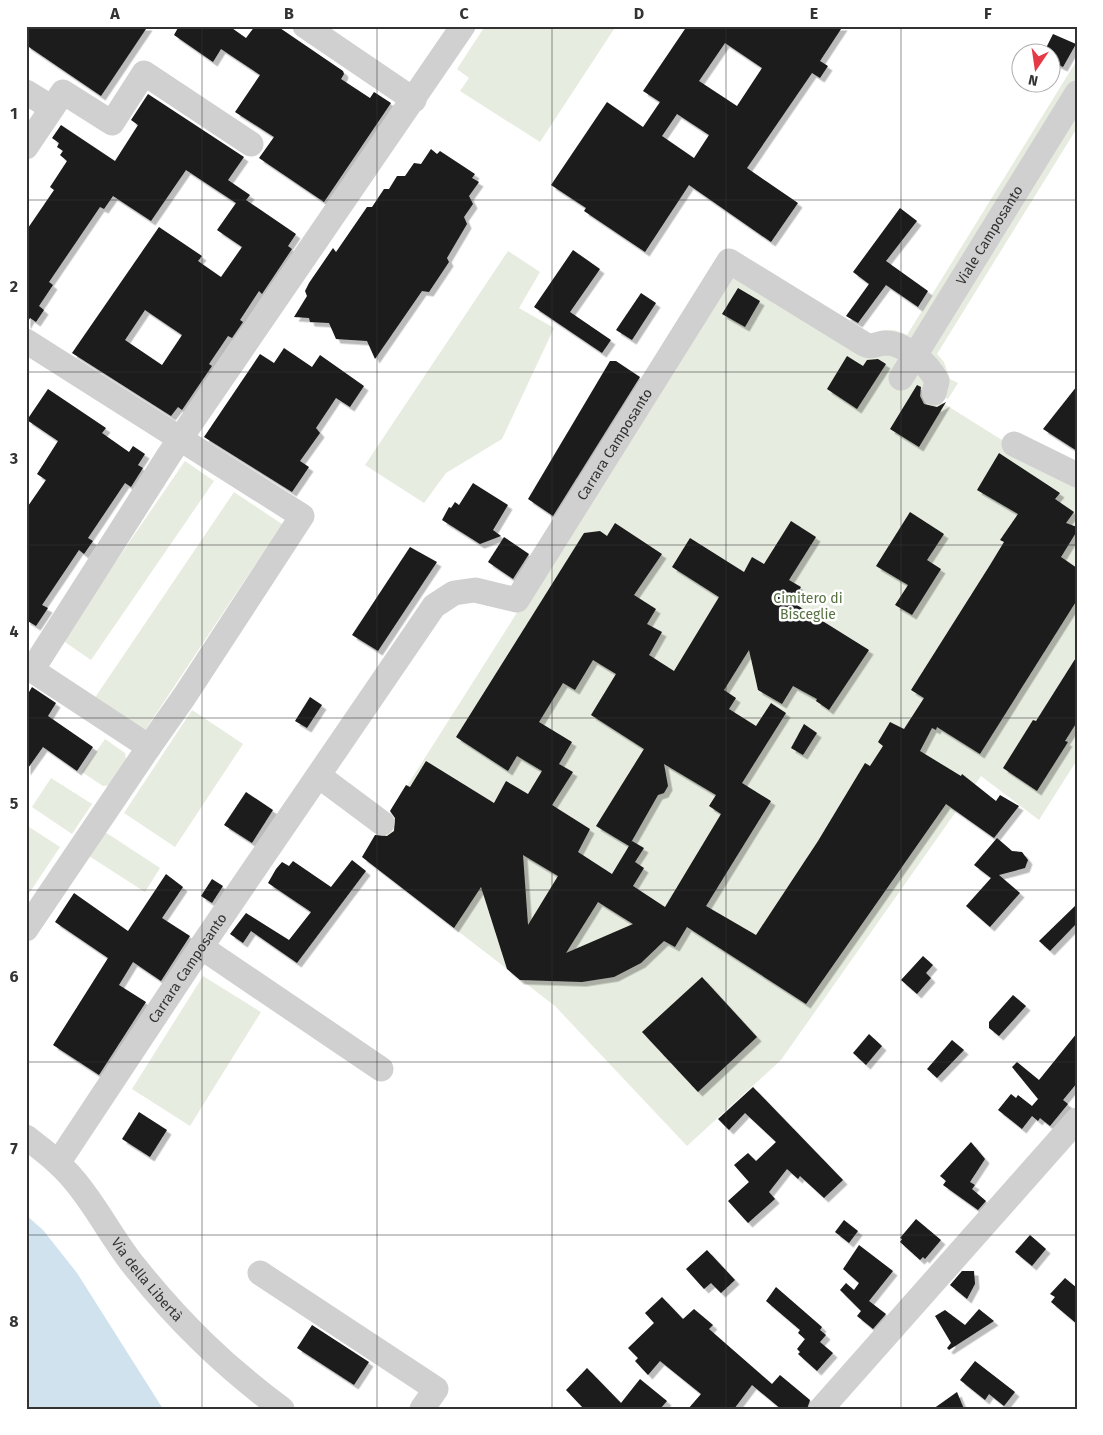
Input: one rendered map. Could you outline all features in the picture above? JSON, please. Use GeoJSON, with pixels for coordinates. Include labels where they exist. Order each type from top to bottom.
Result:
{"type":"FeatureCollection","features":[{"type":"Feature","properties":{"kind":"street"},"geometry":{"type":"LineString","coordinates":[[305,26],[414,100]]}},
{"type":"Feature","properties":{"kind":"street"},"geometry":{"type":"LineString","coordinates":[[149,746],[32,670],[180,440],[464,26]]}},
{"type":"Feature","properties":{"kind":"street"},"geometry":{"type":"LineString","coordinates":[[26,147],[63,92],[112,123],[144,73],[251,144]]}},
{"type":"Feature","properties":{"kind":"street"},"geometry":{"type":"LineString","coordinates":[[26,92],[52,108]]}},
{"type":"Feature","properties":{"kind":"street","name":"Viale Camposanto"},"geometry":{"type":"LineString","coordinates":[[901,378],[1077,93]]}},
{"type":"Feature","properties":{"kind":"street","name":"Carrara Camposanto"},"geometry":{"type":"LineString","coordinates":[[58,1163],[201,947],[434,606],[454,592],[475,590],[517,600],[729,260],[869,347],[884,343],[894,345],[915,356],[924,362],[937,381],[934,393]]}},
{"type":"Feature","properties":{"kind":"street"},"geometry":{"type":"LineString","coordinates":[[26,341],[302,516],[184,697],[26,929]]}},
{"type":"Feature","properties":{"kind":"street"},"geometry":{"type":"LineString","coordinates":[[1014,444],[1077,475]]}},
{"type":"Feature","properties":{"kind":"street"},"geometry":{"type":"LineString","coordinates":[[319,776],[382,823]]}},
{"type":"Feature","properties":{"kind":"street"},"geometry":{"type":"LineString","coordinates":[[201,947],[381,1069]]}},
{"type":"Feature","properties":{"kind":"street"},"geometry":{"type":"LineString","coordinates":[[821,1409],[1077,1120]]}},
{"type":"Feature","properties":{"kind":"street","name":"Via della Libertà"},"geometry":{"type":"LineString","coordinates":[[26,1137],[58,1163],[74,1180],[133,1265],[177,1318],[224,1364],[282,1409]]}},
{"type":"Feature","properties":{"kind":"street"},"geometry":{"type":"LineString","coordinates":[[260,1273],[436,1389],[422,1409]]}},
{"type":"Feature","properties":{"kind":"green space"},"geometry":{"type":"Polygon","coordinates":[[[485,26],[616,26],[540,142],[460,91],[469,78],[457,69],[485,26]]]}},
{"type":"Feature","properties":{"kind":"green space","name":"Cimitero di Bisceglie"},"geometry":{"type":"Polygon","coordinates":[[[1077,60],[1077,128],[937,354],[944,362],[950,379],[958,383],[948,399],[941,395],[938,400],[1077,487],[1077,760],[1039,820],[981,776],[781,1060],[687,1146],[555,1006],[362,857],[733,272],[859,352],[875,336],[885,330],[898,331],[907,335],[1057,92],[1060,92],[1060,88],[1077,60]]]}},
{"type":"Feature","properties":{"kind":"green space"},"geometry":{"type":"Polygon","coordinates":[[[508,251],[540,272],[519,308],[554,328],[502,439],[446,473],[424,503],[365,465],[508,251]]]}},
{"type":"Feature","properties":{"kind":"green space"},"geometry":{"type":"Polygon","coordinates":[[[185,461],[214,481],[91,660],[62,640],[185,461]]]}},
{"type":"Feature","properties":{"kind":"green space"},"geometry":{"type":"Polygon","coordinates":[[[234,492],[282,524],[142,735],[92,702],[234,492]]]}},
{"type":"Feature","properties":{"kind":"green space"},"geometry":{"type":"Polygon","coordinates":[[[192,710],[243,744],[175,847],[124,813],[192,710]]]}},
{"type":"Feature","properties":{"kind":"green space"},"geometry":{"type":"Polygon","coordinates":[[[105,739],[125,753],[127,766],[113,785],[103,786],[82,772],[105,739]]]}},
{"type":"Feature","properties":{"kind":"green space"},"geometry":{"type":"Polygon","coordinates":[[[51,778],[92,804],[72,834],[32,807],[51,778]]]}},
{"type":"Feature","properties":{"kind":"green space"},"geometry":{"type":"Polygon","coordinates":[[[26,825],[60,847],[26,898],[26,825]]]}},
{"type":"Feature","properties":{"kind":"green space"},"geometry":{"type":"Polygon","coordinates":[[[105,832],[160,868],[145,892],[89,856],[105,832]]]}},
{"type":"Feature","properties":{"kind":"green space"},"geometry":{"type":"Polygon","coordinates":[[[203,976],[261,1012],[190,1126],[132,1089],[203,976]]]}},
{"type":"Feature","properties":{"kind":"water"},"geometry":{"type":"Polygon","coordinates":[[[26,1215],[43,1230],[77,1273],[163,1409],[26,1409],[26,1215]]]}},
{"type":"Feature","properties":{"kind":"building"},"geometry":{"type":"Polygon","coordinates":[[[30,26],[148,26],[101,96],[26,45],[26,32],[30,26]]]}},
{"type":"Feature","properties":{"kind":"building"},"geometry":{"type":"Polygon","coordinates":[[[179,26],[229,26],[246,38],[255,26],[277,26],[343,71],[344,74],[341,79],[370,98],[374,92],[391,103],[324,202],[259,158],[274,137],[235,112],[260,75],[221,49],[213,62],[174,35],[179,26]]]}},
{"type":"Feature","properties":{"kind":"building"},"geometry":{"type":"Polygon","coordinates":[[[687,26],[843,26],[820,61],[828,66],[820,78],[812,73],[747,168],[798,203],[771,242],[689,185],[645,252],[584,211],[586,208],[551,185],[607,102],[643,127],[660,102],[643,91],[687,26]],[[725,43],[699,81],[737,106],[762,68],[725,43]],[[677,114],[662,136],[694,158],[709,135],[677,114]]]}},
{"type":"Feature","properties":{"kind":"building"},"geometry":{"type":"Polygon","coordinates":[[[1053,34],[1076,44],[1063,67],[1060,66],[1060,42],[1049,42],[1053,34]]]}},
{"type":"Feature","properties":{"kind":"building"},"geometry":{"type":"Polygon","coordinates":[[[148,94],[244,157],[228,180],[250,195],[246,200],[296,234],[288,246],[292,249],[262,294],[259,291],[240,320],[243,322],[232,338],[228,336],[209,364],[212,366],[182,410],[178,407],[171,416],[72,353],[159,227],[202,256],[198,261],[221,277],[242,247],[217,230],[236,203],[186,170],[151,221],[113,196],[104,209],[100,207],[49,282],[53,285],[39,306],[44,310],[36,322],[30,318],[26,325],[26,231],[54,190],[50,187],[67,161],[60,155],[63,151],[57,147],[59,143],[52,138],[61,125],[115,161],[138,125],[131,120],[148,94]],[[145,310],[125,340],[162,365],[182,335],[145,310]]]}},
{"type":"Feature","properties":{"kind":"building"},"geometry":{"type":"Polygon","coordinates":[[[431,149],[437,154],[440,151],[475,174],[472,178],[479,182],[469,196],[473,204],[464,217],[467,224],[447,258],[449,262],[429,292],[422,291],[375,359],[367,341],[336,339],[329,323],[310,322],[309,318],[294,317],[307,296],[305,291],[309,283],[333,248],[336,252],[367,207],[372,207],[384,189],[389,189],[397,176],[405,176],[414,163],[421,164],[431,149]]]}},
{"type":"Feature","properties":{"kind":"building"},"geometry":{"type":"Polygon","coordinates":[[[900,208],[917,221],[886,261],[928,291],[918,307],[886,285],[858,323],[846,316],[869,284],[853,272],[900,208]]]}},
{"type":"Feature","properties":{"kind":"building"},"geometry":{"type":"Polygon","coordinates":[[[573,250],[600,269],[570,312],[611,340],[602,353],[534,307],[573,250]]]}},
{"type":"Feature","properties":{"kind":"building"},"geometry":{"type":"Polygon","coordinates":[[[738,288],[760,301],[745,327],[722,314],[738,288]]]}},
{"type":"Feature","properties":{"kind":"building"},"geometry":{"type":"Polygon","coordinates":[[[641,293],[656,303],[632,340],[616,330],[641,293]]]}},
{"type":"Feature","properties":{"kind":"building"},"geometry":{"type":"Polygon","coordinates":[[[284,348],[312,367],[320,355],[364,386],[350,407],[336,398],[316,428],[320,433],[300,461],[309,467],[292,492],[204,437],[260,354],[274,363],[284,348]]]}},
{"type":"Feature","properties":{"kind":"building"},"geometry":{"type":"Polygon","coordinates":[[[847,356],[863,366],[867,360],[878,359],[886,364],[857,409],[827,389],[847,356]]]}},
{"type":"Feature","properties":{"kind":"building"},"geometry":{"type":"Polygon","coordinates":[[[610,361],[616,361],[640,377],[553,516],[528,499],[610,361]]]}},
{"type":"Feature","properties":{"kind":"building"},"geometry":{"type":"Polygon","coordinates":[[[917,385],[921,387],[920,396],[924,404],[937,407],[946,402],[919,447],[890,429],[917,385]]]}},
{"type":"Feature","properties":{"kind":"building"},"geometry":{"type":"Polygon","coordinates":[[[1077,386],[1077,451],[1043,429],[1077,386]]]}},
{"type":"Feature","properties":{"kind":"building"},"geometry":{"type":"Polygon","coordinates":[[[48,389],[106,428],[102,433],[129,452],[133,446],[145,454],[138,465],[143,468],[131,487],[125,483],[88,538],[93,541],[84,554],[79,550],[42,605],[48,608],[36,626],[26,620],[26,509],[46,480],[37,474],[58,441],[27,420],[48,389]]]}},
{"type":"Feature","properties":{"kind":"building"},"geometry":{"type":"Polygon","coordinates":[[[999,453],[1060,493],[1055,499],[1074,512],[1066,523],[1077,527],[1077,531],[1061,557],[1077,568],[1077,600],[980,754],[937,727],[936,730],[932,728],[920,751],[961,776],[962,774],[996,801],[1000,795],[1019,806],[994,838],[946,804],[806,1004],[687,927],[675,947],[664,941],[641,963],[614,977],[582,982],[520,980],[507,969],[481,887],[454,928],[362,857],[375,835],[387,836],[394,831],[395,818],[390,811],[406,785],[410,787],[426,761],[494,803],[506,781],[528,794],[542,771],[517,756],[508,771],[456,737],[584,533],[600,531],[607,536],[615,523],[662,554],[634,595],[656,609],[647,624],[662,632],[649,655],[674,671],[719,597],[672,567],[690,538],[744,572],[752,557],[764,564],[791,521],[816,537],[789,580],[801,587],[792,602],[869,650],[829,710],[816,701],[817,699],[793,686],[782,704],[758,690],[749,650],[724,690],[736,698],[729,709],[756,726],[771,703],[786,713],[742,783],[771,801],[706,906],[756,935],[818,841],[865,763],[870,766],[883,746],[878,742],[890,722],[904,729],[924,698],[911,690],[1004,542],[1000,540],[1018,514],[977,490],[999,453]],[[593,660],[575,690],[563,683],[539,722],[572,742],[559,764],[573,772],[552,805],[590,829],[578,852],[612,874],[629,846],[596,826],[644,749],[591,715],[616,674],[593,660]],[[664,764],[668,786],[664,793],[658,795],[629,845],[632,841],[644,848],[635,862],[644,868],[633,886],[665,907],[721,814],[709,806],[716,795],[664,764]],[[523,855],[528,925],[558,876],[523,855]],[[598,902],[566,953],[633,924],[598,902]]]}},
{"type":"Feature","properties":{"kind":"building"},"geometry":{"type":"Polygon","coordinates":[[[473,483],[508,505],[493,530],[501,536],[480,544],[442,520],[449,507],[451,508],[455,502],[459,505],[473,483]]]}},
{"type":"Feature","properties":{"kind":"building"},"geometry":{"type":"Polygon","coordinates":[[[910,512],[944,534],[927,560],[941,569],[912,615],[895,605],[908,585],[876,566],[910,512]]]}},
{"type":"Feature","properties":{"kind":"building"},"geometry":{"type":"Polygon","coordinates":[[[504,537],[529,554],[513,579],[488,562],[504,537]]]}},
{"type":"Feature","properties":{"kind":"building"},"geometry":{"type":"Polygon","coordinates":[[[410,547],[437,562],[378,651],[352,635],[410,547]]]}},
{"type":"Feature","properties":{"kind":"building"},"geometry":{"type":"Polygon","coordinates":[[[1077,656],[1077,722],[1065,741],[1068,742],[1037,791],[1003,768],[1033,720],[1036,721],[1077,656]]]}},
{"type":"Feature","properties":{"kind":"building"},"geometry":{"type":"Polygon","coordinates":[[[32,687],[56,703],[48,716],[93,747],[77,771],[43,747],[26,771],[26,697],[32,687]]]}},
{"type":"Feature","properties":{"kind":"building"},"geometry":{"type":"Polygon","coordinates":[[[310,697],[322,705],[307,728],[295,721],[310,697]]]}},
{"type":"Feature","properties":{"kind":"building"},"geometry":{"type":"Polygon","coordinates":[[[804,724],[817,733],[803,755],[791,748],[804,724]]]}},
{"type":"Feature","properties":{"kind":"building"},"geometry":{"type":"Polygon","coordinates":[[[246,792],[273,810],[252,843],[224,825],[246,792]]]}},
{"type":"Feature","properties":{"kind":"building"},"geometry":{"type":"Polygon","coordinates":[[[997,838],[1012,851],[1022,852],[1028,860],[1025,868],[999,875],[1020,893],[990,927],[966,906],[991,878],[974,865],[997,838]]]}},
{"type":"Feature","properties":{"kind":"building"},"geometry":{"type":"Polygon","coordinates":[[[352,860],[366,871],[297,963],[251,931],[243,943],[230,934],[246,913],[289,940],[311,912],[268,883],[276,869],[282,862],[289,866],[293,861],[331,887],[352,860]]]}},
{"type":"Feature","properties":{"kind":"building"},"geometry":{"type":"Polygon","coordinates":[[[166,874],[183,887],[162,918],[190,936],[161,981],[133,962],[119,985],[146,1002],[99,1075],[53,1045],[108,958],[55,922],[74,893],[128,931],[166,874]]]}},
{"type":"Feature","properties":{"kind":"building"},"geometry":{"type":"Polygon","coordinates":[[[212,879],[223,886],[212,903],[201,896],[212,879]]]}},
{"type":"Feature","properties":{"kind":"building"},"geometry":{"type":"Polygon","coordinates":[[[1077,904],[1077,923],[1050,951],[1039,941],[1077,904]]]}},
{"type":"Feature","properties":{"kind":"building"},"geometry":{"type":"Polygon","coordinates":[[[923,956],[933,965],[926,973],[931,978],[917,994],[901,980],[923,956]]]}},
{"type":"Feature","properties":{"kind":"building"},"geometry":{"type":"Polygon","coordinates":[[[702,977],[757,1037],[698,1092],[642,1032],[702,977]]]}},
{"type":"Feature","properties":{"kind":"building"},"geometry":{"type":"Polygon","coordinates":[[[1013,995],[1026,1006],[999,1036],[989,1028],[989,1022],[1013,995]]]}},
{"type":"Feature","properties":{"kind":"building"},"geometry":{"type":"Polygon","coordinates":[[[1077,1033],[1077,1083],[1063,1100],[1068,1104],[1050,1126],[1040,1118],[1038,1121],[1032,1116],[1022,1129],[998,1110],[1011,1094],[1016,1098],[1018,1095],[1032,1106],[1038,1099],[1012,1067],[1017,1062],[1039,1080],[1077,1033]]]}},
{"type":"Feature","properties":{"kind":"building"},"geometry":{"type":"Polygon","coordinates":[[[869,1034],[882,1046],[866,1065],[853,1053],[869,1034]]]}},
{"type":"Feature","properties":{"kind":"building"},"geometry":{"type":"Polygon","coordinates":[[[952,1040],[964,1050],[937,1078],[927,1069],[952,1040]]]}},
{"type":"Feature","properties":{"kind":"building"},"geometry":{"type":"Polygon","coordinates":[[[753,1087],[843,1180],[824,1198],[800,1176],[798,1179],[787,1169],[769,1192],[775,1199],[748,1223],[728,1201],[749,1182],[734,1165],[748,1153],[756,1161],[776,1142],[745,1113],[729,1130],[718,1119],[753,1087]]]}},
{"type":"Feature","properties":{"kind":"building"},"geometry":{"type":"Polygon","coordinates":[[[139,1112],[167,1130],[150,1157],[122,1139],[139,1112]]]}},
{"type":"Feature","properties":{"kind":"building"},"geometry":{"type":"Polygon","coordinates":[[[971,1142],[985,1159],[970,1182],[975,1185],[972,1189],[986,1201],[978,1210],[943,1185],[946,1181],[940,1176],[971,1142]]]}},
{"type":"Feature","properties":{"kind":"building"},"geometry":{"type":"Polygon","coordinates":[[[916,1219],[941,1240],[925,1259],[923,1257],[920,1260],[900,1242],[902,1239],[900,1238],[916,1219]]]}},
{"type":"Feature","properties":{"kind":"building"},"geometry":{"type":"Polygon","coordinates":[[[844,1220],[858,1231],[849,1243],[835,1232],[844,1220]]]}},
{"type":"Feature","properties":{"kind":"building"},"geometry":{"type":"Polygon","coordinates":[[[1030,1235],[1046,1249],[1032,1266],[1015,1252],[1030,1235]]]}},
{"type":"Feature","properties":{"kind":"building"},"geometry":{"type":"Polygon","coordinates":[[[859,1245],[893,1271],[869,1301],[886,1314],[873,1329],[857,1316],[861,1311],[840,1290],[846,1283],[854,1290],[859,1283],[843,1269],[859,1245]]]}},
{"type":"Feature","properties":{"kind":"building"},"geometry":{"type":"Polygon","coordinates":[[[707,1250],[735,1280],[721,1293],[711,1283],[704,1289],[686,1269],[707,1250]]]}},
{"type":"Feature","properties":{"kind":"building"},"geometry":{"type":"Polygon","coordinates":[[[962,1271],[974,1271],[975,1284],[967,1299],[950,1285],[962,1271]]]}},
{"type":"Feature","properties":{"kind":"building"},"geometry":{"type":"Polygon","coordinates":[[[1065,1278],[1077,1288],[1077,1324],[1051,1302],[1055,1297],[1050,1294],[1065,1278]]]}},
{"type":"Feature","properties":{"kind":"building"},"geometry":{"type":"Polygon","coordinates":[[[776,1287],[822,1327],[820,1330],[826,1335],[820,1342],[833,1353],[817,1371],[798,1354],[800,1352],[797,1349],[805,1339],[798,1333],[800,1330],[766,1301],[776,1287]]]}},
{"type":"Feature","properties":{"kind":"building"},"geometry":{"type":"Polygon","coordinates":[[[662,1297],[683,1319],[694,1309],[713,1325],[709,1329],[772,1384],[780,1375],[810,1400],[807,1409],[781,1409],[752,1385],[734,1409],[688,1409],[701,1394],[660,1361],[648,1375],[635,1361],[638,1358],[628,1348],[654,1323],[645,1313],[662,1297]]]}},
{"type":"Feature","properties":{"kind":"building"},"geometry":{"type":"Polygon","coordinates":[[[979,1309],[994,1321],[949,1350],[947,1348],[951,1343],[935,1316],[945,1310],[965,1325],[979,1309]]]}},
{"type":"Feature","properties":{"kind":"building"},"geometry":{"type":"Polygon","coordinates":[[[312,1325],[369,1362],[354,1385],[297,1348],[312,1325]]]}},
{"type":"Feature","properties":{"kind":"building"},"geometry":{"type":"Polygon","coordinates":[[[975,1361],[1015,1392],[1004,1406],[989,1394],[985,1400],[960,1380],[975,1361]]]}},
{"type":"Feature","properties":{"kind":"building"},"geometry":{"type":"Polygon","coordinates":[[[587,1368],[621,1403],[640,1379],[667,1401],[660,1409],[584,1409],[566,1390],[587,1368]]]}},
{"type":"Feature","properties":{"kind":"building"},"geometry":{"type":"Polygon","coordinates":[[[957,1392],[964,1409],[933,1409],[957,1392]]]}}]}
